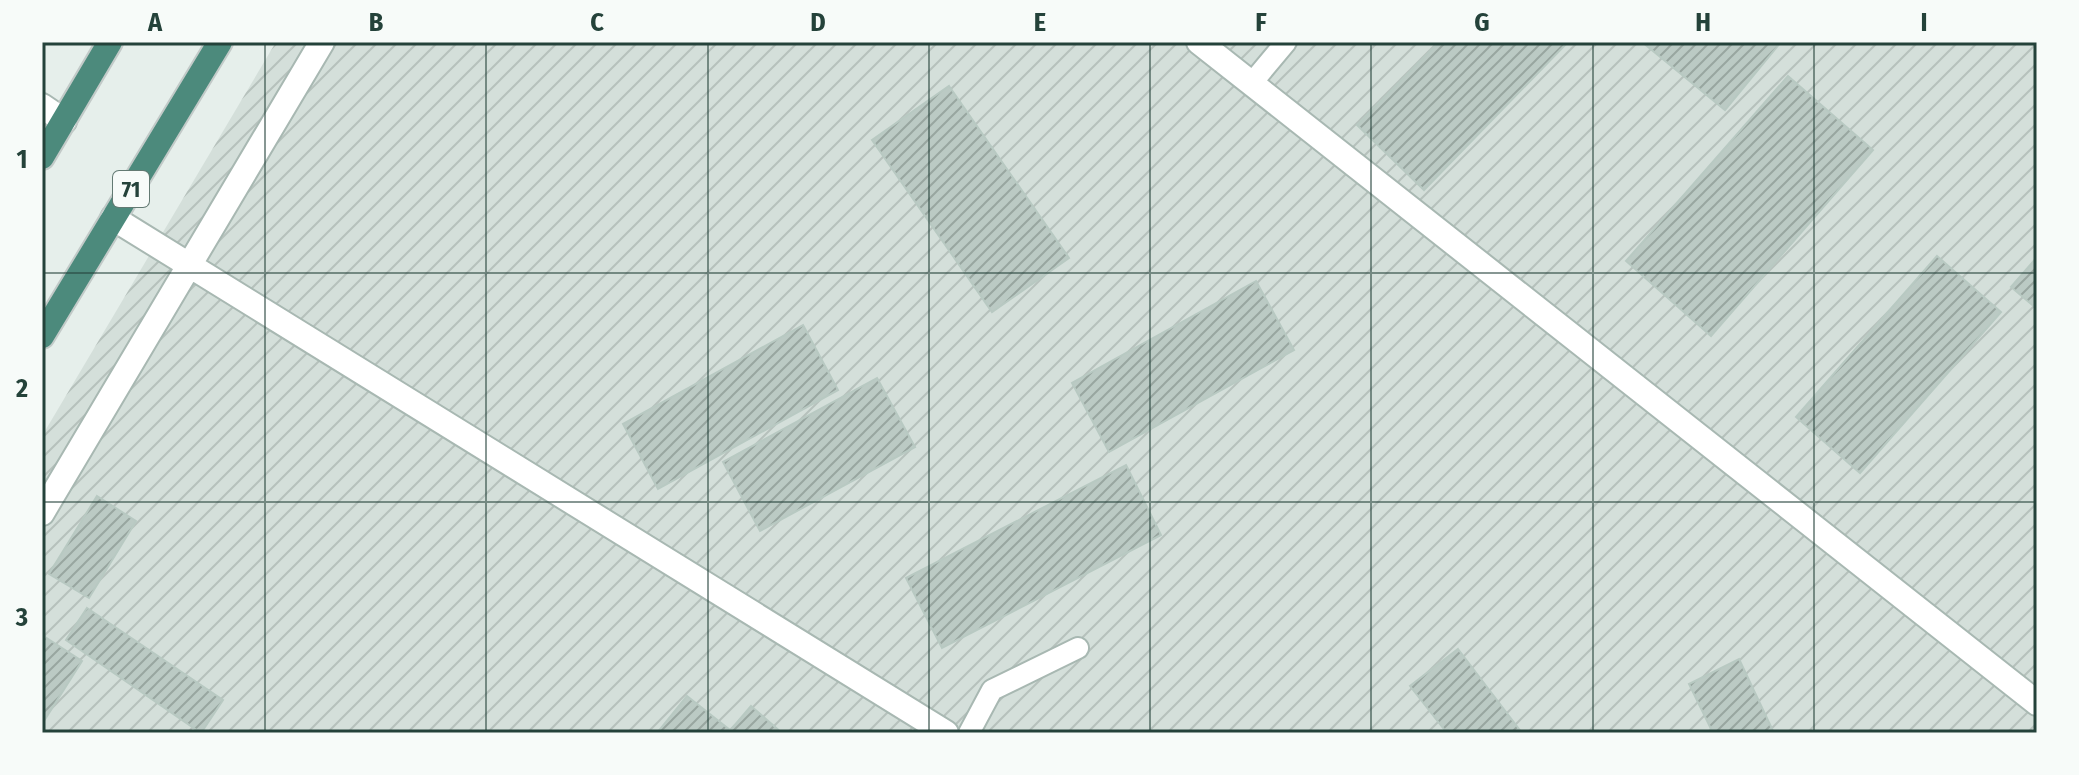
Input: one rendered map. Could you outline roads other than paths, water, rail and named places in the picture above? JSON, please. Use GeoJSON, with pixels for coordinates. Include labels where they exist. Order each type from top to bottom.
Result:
{"type":"FeatureCollection","features":[{"type":"Feature","properties":{"kind":"highway"},"geometry":{"type":"LineString","coordinates":[[42,157],[110,42]]}},
{"type":"Feature","properties":{"kind":"highway","name":"71"},"geometry":{"type":"LineString","coordinates":[[42,336],[220,42]]}},
{"type":"Feature","properties":{"kind":"street"},"geometry":{"type":"LineString","coordinates":[[42,513],[322,42]]}},
{"type":"Feature","properties":{"kind":"street"},"geometry":{"type":"LineString","coordinates":[[1199,42],[2037,703]]}},
{"type":"Feature","properties":{"kind":"street"},"geometry":{"type":"LineString","coordinates":[[42,106],[64,121]]}},
{"type":"Feature","properties":{"kind":"street"},"geometry":{"type":"LineString","coordinates":[[113,218],[946,733]]}},
{"type":"Feature","properties":{"kind":"lane"},"geometry":{"type":"LineString","coordinates":[[1251,84],[1286,42]]}},
{"type":"Feature","properties":{"kind":"lane"},"geometry":{"type":"LineString","coordinates":[[969,733],[992,690],[1078,648]]}}]}
